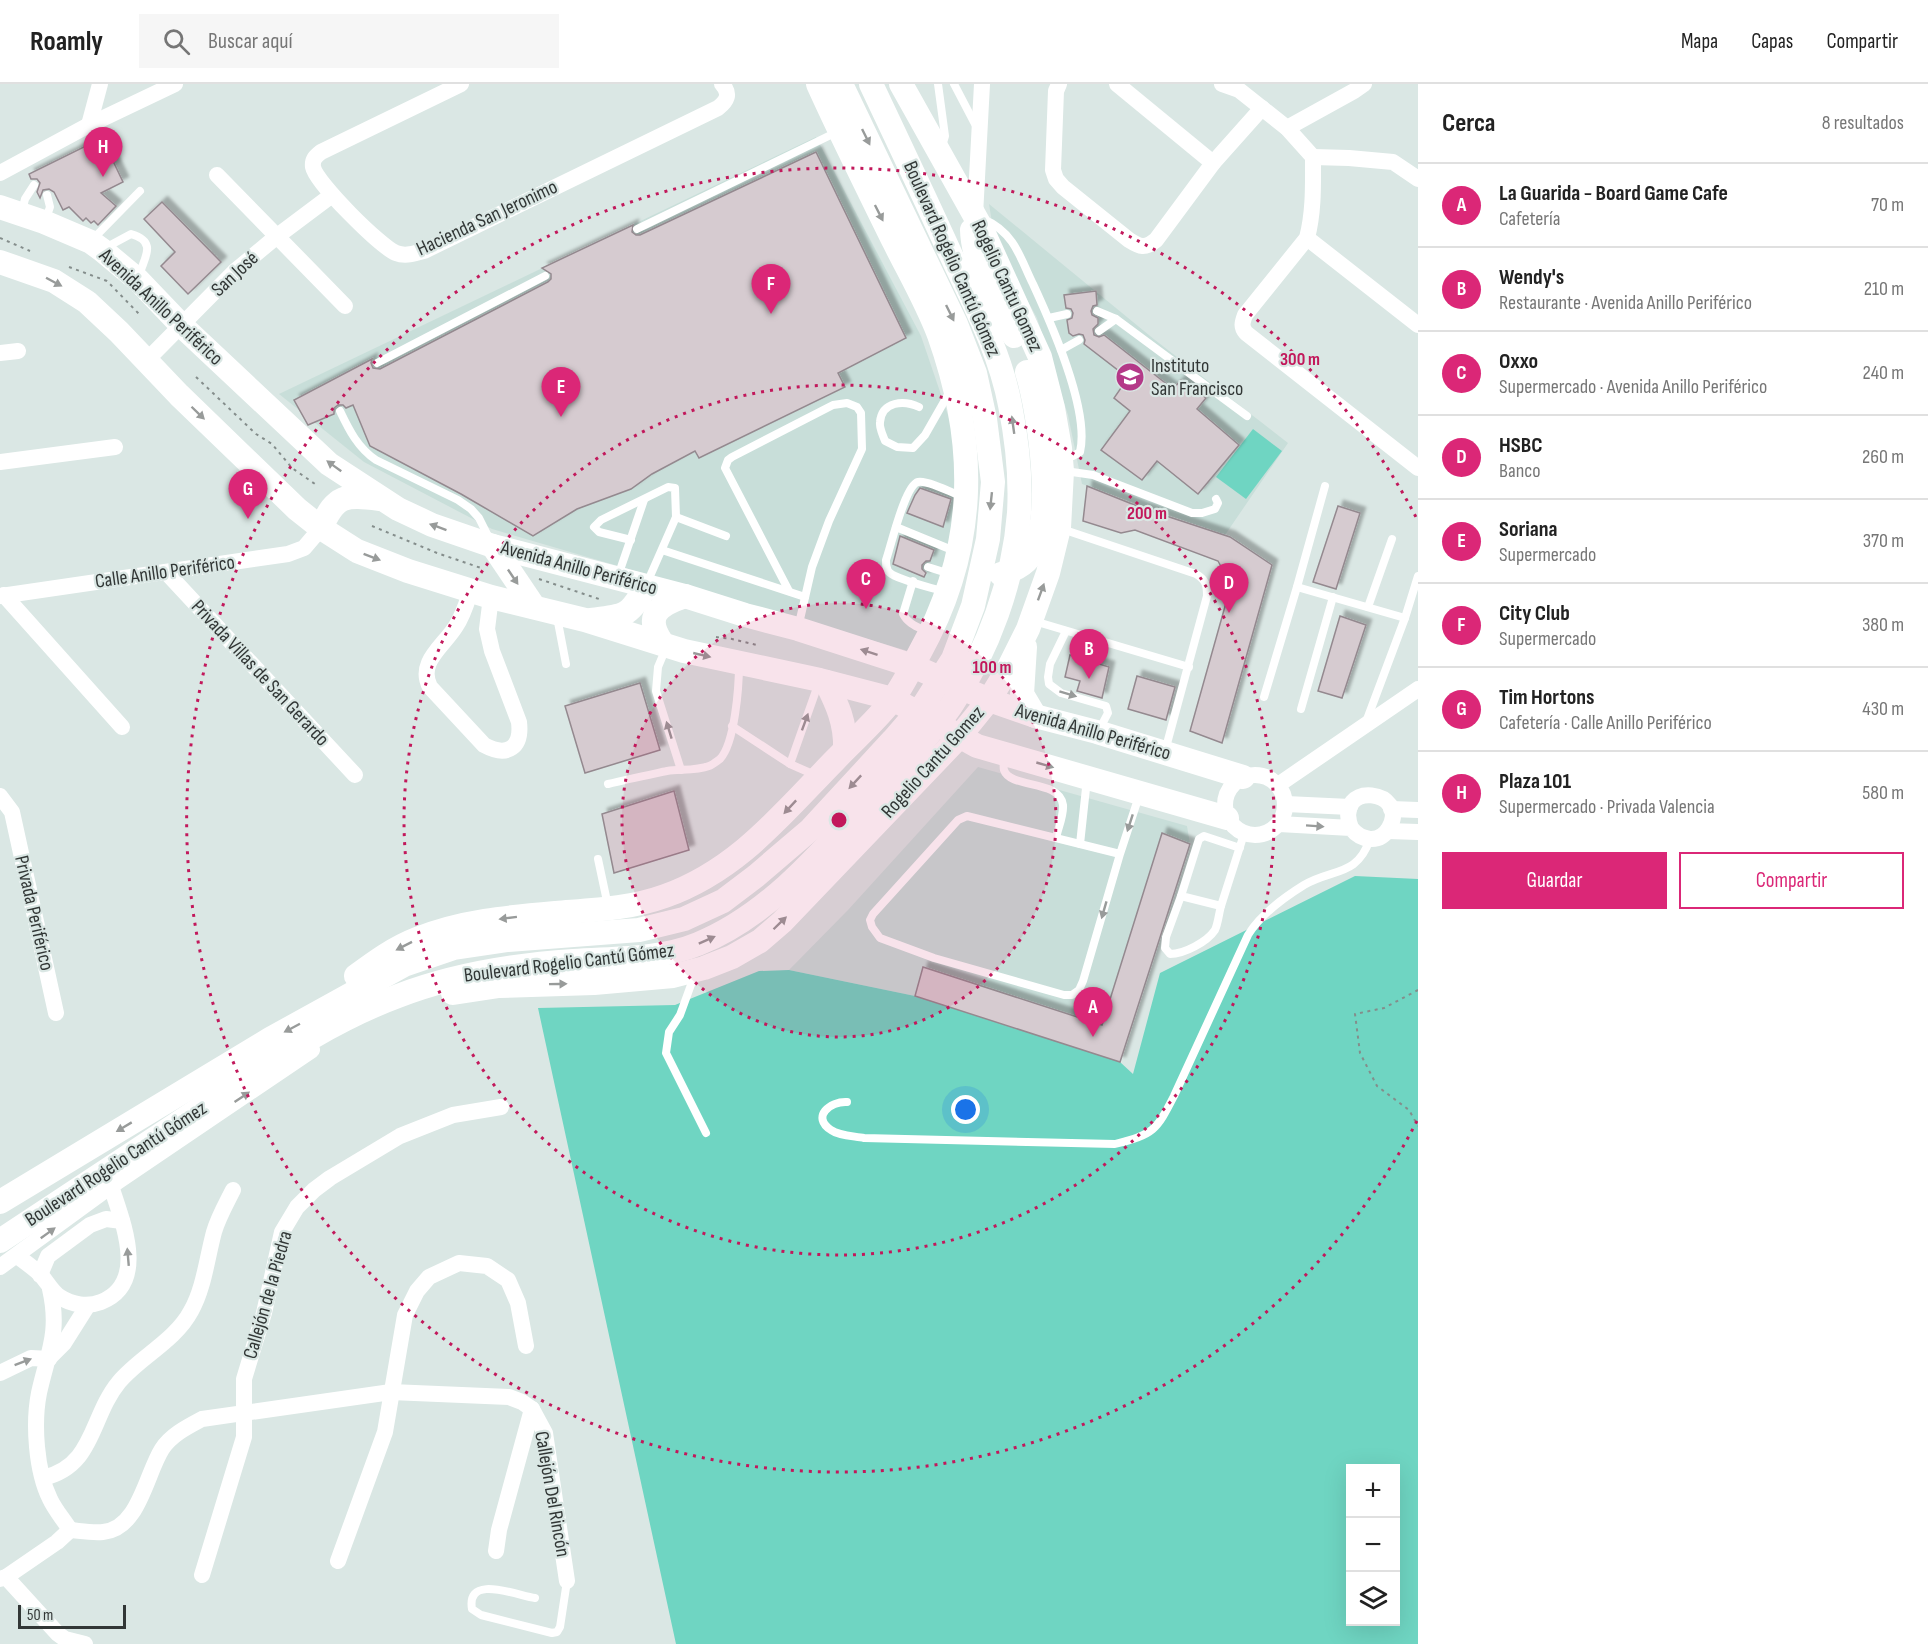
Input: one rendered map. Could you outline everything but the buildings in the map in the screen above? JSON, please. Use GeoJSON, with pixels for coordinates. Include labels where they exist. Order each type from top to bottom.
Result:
{"type":"FeatureCollection","features":[{"type":"Feature","properties":{"kind":"street"},"geometry":{"type":"LineString","coordinates":[[89,125],[100,84]]}},
{"type":"Feature","properties":{"kind":"street"},"geometry":{"type":"LineString","coordinates":[[0,173],[89,125],[175,84]]}},
{"type":"Feature","properties":{"kind":"street","name":"Hacienda San Jeronimo"},"geometry":{"type":"LineString","coordinates":[[461,84],[321,152],[314,158],[315,172],[332,195],[386,246],[397,253],[408,255],[424,251],[718,108],[728,96],[727,89],[722,84]]}},
{"type":"Feature","properties":{"kind":"street"},"geometry":{"type":"LineString","coordinates":[[0,1267],[8,1248],[111,1186],[310,1051],[319,1040],[329,1020],[328,1001],[385,955],[416,939],[459,926],[505,918],[623,908],[664,897],[702,880],[732,861],[774,825],[892,699],[931,634],[951,581],[959,523],[966,498],[963,440],[954,385],[938,333],[818,84]]}},
{"type":"Feature","properties":{"kind":"street","name":"Boulevard Rogelio Cantú Gómez"},"geometry":{"type":"LineString","coordinates":[[8,1248],[329,1020],[360,988],[404,965],[454,948],[508,940],[639,930],[684,919],[723,901],[811,829],[925,703],[953,659],[973,606],[988,539],[993,482],[985,419],[975,373],[956,324],[841,84]]}},
{"type":"Feature","properties":{"kind":"street","name":"Boulevard Rogelio Cantú Gómez"},"geometry":{"type":"LineString","coordinates":[[0,1202],[270,1039],[451,977],[504,967],[645,956],[692,947],[729,930],[794,879],[843,829],[949,708],[975,665],[997,612],[1012,561],[1019,511],[1018,462],[1010,405],[999,365],[983,324],[871,84]]}},
{"type":"Feature","properties":{"kind":"street","name":"Rogelio Cantu Gomez"},"geometry":{"type":"LineString","coordinates":[[329,1020],[360,1022],[451,993],[500,986],[594,983],[673,976],[732,957],[760,941],[782,922],[906,793],[959,737],[989,700],[1008,669],[1029,624],[1048,573],[1059,528],[1061,464],[1053,408],[1040,357],[998,262],[975,216],[901,84]]}},
{"type":"Feature","properties":{"kind":"street"},"geometry":{"type":"LineString","coordinates":[[951,581],[987,578],[1014,570],[1022,565],[1035,549],[1039,538],[1043,507],[1044,467],[1031,385],[1019,346],[985,277],[974,248],[972,232],[975,216],[982,84]]}},
{"type":"Feature","properties":{"kind":"street"},"geometry":{"type":"LineString","coordinates":[[1059,84],[1056,91],[1053,170],[1056,179],[1129,240],[1141,247],[1148,246],[1156,240],[1213,163],[1262,108]]}},
{"type":"Feature","properties":{"kind":"street"},"geometry":{"type":"LineString","coordinates":[[1117,84],[1213,163]]}},
{"type":"Feature","properties":{"kind":"street"},"geometry":{"type":"LineString","coordinates":[[1222,84],[1238,87],[1287,128],[1313,157],[1311,222],[1307,238],[1245,315],[1242,328],[1418,468]]}},
{"type":"Feature","properties":{"kind":"street"},"geometry":{"type":"LineString","coordinates":[[1287,128],[1354,92],[1364,84]]}},
{"type":"Feature","properties":{"kind":"street"},"geometry":{"type":"LineString","coordinates":[[1313,157],[1393,162],[1418,179]]}},
{"type":"Feature","properties":{"kind":"street"},"geometry":{"type":"LineString","coordinates":[[217,175],[345,306]]}},
{"type":"Feature","properties":{"kind":"street","name":"San José"},"geometry":{"type":"LineString","coordinates":[[146,361],[228,278],[276,237],[332,195]]}},
{"type":"Feature","properties":{"kind":"street","name":"Avenida Anillo Periférico"},"geometry":{"type":"LineString","coordinates":[[11,211],[44,222],[96,246],[138,280],[182,326],[329,464],[382,499],[432,525],[493,546],[685,596],[798,629],[913,666],[989,700],[1035,716],[1097,732],[1243,777]]}},
{"type":"Feature","properties":{"kind":"street"},"geometry":{"type":"LineString","coordinates":[[1307,238],[1418,325]]}},
{"type":"Feature","properties":{"kind":"street"},"geometry":{"type":"LineString","coordinates":[[0,262],[54,281],[87,302],[288,501],[321,528],[357,551],[408,571],[482,594],[585,620],[739,664],[823,681],[892,699],[977,746],[1141,792],[1237,833],[1260,835],[1279,824],[1286,804],[1282,791],[1273,780],[1258,774],[1243,777],[1226,795],[1225,810],[1237,833]]}},
{"type":"Feature","properties":{"kind":"street"},"geometry":{"type":"LineString","coordinates":[[0,353],[18,351]]}},
{"type":"Feature","properties":{"kind":"street"},"geometry":{"type":"LineString","coordinates":[[0,462],[115,447]]}},
{"type":"Feature","properties":{"kind":"street"},"geometry":{"type":"LineString","coordinates":[[321,528],[334,503],[345,497],[382,499]]}},
{"type":"Feature","properties":{"kind":"street","name":"Calle Anillo Periférico"},"geometry":{"type":"LineString","coordinates":[[2,596],[288,554],[304,548],[321,528]]}},
{"type":"Feature","properties":{"kind":"street"},"geometry":{"type":"LineString","coordinates":[[493,546],[545,610]]}},
{"type":"Feature","properties":{"kind":"street","name":"Privada Villas de San Gerardo"},"geometry":{"type":"LineString","coordinates":[[166,572],[355,775]]}},
{"type":"Feature","properties":{"kind":"street"},"geometry":{"type":"LineString","coordinates":[[951,581],[957,618],[983,633],[996,634],[1029,624],[1022,694],[1035,716]]}},
{"type":"Feature","properties":{"kind":"street"},"geometry":{"type":"LineString","coordinates":[[585,620],[618,617],[627,613],[633,608],[646,586]]}},
{"type":"Feature","properties":{"kind":"street"},"geometry":{"type":"LineString","coordinates":[[482,594],[492,651],[519,722],[520,733],[517,744],[502,751],[493,750],[484,745],[430,687],[425,677],[429,661],[482,594]]}},
{"type":"Feature","properties":{"kind":"street"},"geometry":{"type":"LineString","coordinates":[[2,596],[123,727]]}},
{"type":"Feature","properties":{"kind":"street"},"geometry":{"type":"LineString","coordinates":[[665,644],[656,634],[653,624],[655,614],[671,601],[685,596]]}},
{"type":"Feature","properties":{"kind":"street"},"geometry":{"type":"LineString","coordinates":[[823,681],[843,719],[846,736],[845,749]]}},
{"type":"Feature","properties":{"kind":"street"},"geometry":{"type":"LineString","coordinates":[[1278,785],[1418,689]]}},
{"type":"Feature","properties":{"kind":"street"},"geometry":{"type":"LineString","coordinates":[[845,749],[867,750],[881,754],[894,765],[903,778],[906,793]]}},
{"type":"Feature","properties":{"kind":"street"},"geometry":{"type":"LineString","coordinates":[[1375,795],[1382,798],[1391,809],[1393,817],[1388,831],[1383,836],[1362,838],[1351,828],[1348,814],[1350,807],[1360,796],[1375,795]]}},
{"type":"Feature","properties":{"kind":"street"},"geometry":{"type":"LineString","coordinates":[[0,796],[6,816]]}},
{"type":"Feature","properties":{"kind":"street"},"geometry":{"type":"LineString","coordinates":[[1286,804],[1350,807]]}},
{"type":"Feature","properties":{"kind":"street"},"geometry":{"type":"LineString","coordinates":[[1391,809],[1418,810]]}},
{"type":"Feature","properties":{"kind":"street","name":"Privada Periférico"},"geometry":{"type":"LineString","coordinates":[[6,816],[56,1013]]}},
{"type":"Feature","properties":{"kind":"street"},"geometry":{"type":"LineString","coordinates":[[1279,824],[1351,828]]}},
{"type":"Feature","properties":{"kind":"street"},"geometry":{"type":"LineString","coordinates":[[1388,831],[1418,832]]}},
{"type":"Feature","properties":{"kind":"street","name":"Callejón de la Piedra"},"geometry":{"type":"LineString","coordinates":[[202,1575],[244,1437],[244,1379],[264,1313],[282,1232],[297,1207],[330,1178],[400,1136],[453,1115],[501,1107]]}},
{"type":"Feature","properties":{"kind":"street"},"geometry":{"type":"LineString","coordinates":[[8,1248],[68,1301],[88,1305],[111,1297],[126,1278],[130,1259],[122,1221],[111,1186]]}},
{"type":"Feature","properties":{"kind":"street"},"geometry":{"type":"LineString","coordinates":[[43,1478],[54,1475],[75,1462],[84,1449],[108,1398],[120,1381],[175,1332],[191,1312],[200,1288],[215,1230],[233,1190]]}},
{"type":"Feature","properties":{"kind":"street"},"geometry":{"type":"LineString","coordinates":[[70,1530],[50,1499],[43,1478],[37,1442],[36,1417],[39,1394],[54,1339],[55,1321],[45,1282],[48,1256],[90,1225],[106,1219],[122,1221]]}},
{"type":"Feature","properties":{"kind":"street"},"geometry":{"type":"LineString","coordinates":[[338,1561],[385,1432],[405,1315],[417,1291],[429,1276],[459,1263],[487,1266],[508,1280],[518,1303],[526,1346]]}},
{"type":"Feature","properties":{"kind":"street"},"geometry":{"type":"LineString","coordinates":[[49,1359],[64,1343],[88,1305]]}},
{"type":"Feature","properties":{"kind":"street"},"geometry":{"type":"LineString","coordinates":[[0,1373],[31,1358],[49,1359]]}},
{"type":"Feature","properties":{"kind":"street"},"geometry":{"type":"LineString","coordinates":[[85,1644],[65,1639],[58,1634],[3,1578],[57,1542],[70,1530],[104,1532],[120,1525],[131,1514],[162,1449],[179,1431],[202,1419],[391,1392],[509,1397],[522,1402],[532,1409],[499,1530],[496,1551]]}},
{"type":"Feature","properties":{"kind":"street","name":"Callejón Del Rincón"},"geometry":{"type":"LineString","coordinates":[[532,1409],[545,1433],[548,1445],[567,1581]]}},
{"type":"Feature","properties":{"kind":"lane"},"geometry":{"type":"LineString","coordinates":[[938,84],[945,136],[940,153]]}},
{"type":"Feature","properties":{"kind":"lane"},"geometry":{"type":"LineString","coordinates":[[954,84],[980,134]]}},
{"type":"Feature","properties":{"kind":"lane"},"geometry":{"type":"LineString","coordinates":[[637,230],[839,131]]}},
{"type":"Feature","properties":{"kind":"lane"},"geometry":{"type":"LineString","coordinates":[[11,211],[25,199],[34,185]]}},
{"type":"Feature","properties":{"kind":"lane"},"geometry":{"type":"LineString","coordinates":[[96,246],[140,191]]}},
{"type":"Feature","properties":{"kind":"lane"},"geometry":{"type":"LineString","coordinates":[[44,222],[50,207],[47,195]]}},
{"type":"Feature","properties":{"kind":"lane"},"geometry":{"type":"LineString","coordinates":[[975,216],[992,223],[1011,241],[1049,318],[1061,350],[1079,414],[1082,443],[1080,452],[1061,464]]}},
{"type":"Feature","properties":{"kind":"lane"},"geometry":{"type":"LineString","coordinates":[[96,246],[131,234],[137,236],[146,244],[148,251],[138,280]]}},
{"type":"Feature","properties":{"kind":"lane"},"geometry":{"type":"LineString","coordinates":[[377,363],[545,276]]}},
{"type":"Feature","properties":{"kind":"lane"},"geometry":{"type":"LineString","coordinates":[[1097,311],[1116,319],[1247,416]]}},
{"type":"Feature","properties":{"kind":"lane"},"geometry":{"type":"LineString","coordinates":[[1049,318],[1066,314]]}},
{"type":"Feature","properties":{"kind":"lane"},"geometry":{"type":"LineString","coordinates":[[1099,331],[1116,319]]}},
{"type":"Feature","properties":{"kind":"lane"},"geometry":{"type":"LineString","coordinates":[[1061,350],[1079,340]]}},
{"type":"Feature","properties":{"kind":"lane"},"geometry":{"type":"LineString","coordinates":[[919,407],[908,401],[892,404],[882,413],[879,424],[885,441],[897,447],[913,448],[925,435],[954,385]]}},
{"type":"Feature","properties":{"kind":"lane"},"geometry":{"type":"LineString","coordinates":[[789,591],[725,468],[728,460],[833,405],[846,403],[857,407],[861,413],[862,449],[829,521],[812,567],[798,629]]}},
{"type":"Feature","properties":{"kind":"lane"},"geometry":{"type":"LineString","coordinates":[[340,411],[352,436],[366,454],[458,500],[471,509],[479,518],[493,546]]}},
{"type":"Feature","properties":{"kind":"lane"},"geometry":{"type":"LineString","coordinates":[[1061,464],[1192,513],[1215,509],[1218,503],[1216,499]]}},
{"type":"Feature","properties":{"kind":"lane"},"geometry":{"type":"LineString","coordinates":[[951,581],[913,581],[889,572],[886,567],[896,526],[914,484],[919,481],[966,498]]}},
{"type":"Feature","properties":{"kind":"lane"},"geometry":{"type":"LineString","coordinates":[[1264,697],[1325,486]]}},
{"type":"Feature","properties":{"kind":"lane"},"geometry":{"type":"LineString","coordinates":[[631,540],[599,532],[594,527],[601,520],[668,487],[675,488],[676,517],[646,586]]}},
{"type":"Feature","properties":{"kind":"lane"},"geometry":{"type":"LineString","coordinates":[[617,578],[644,500]]}},
{"type":"Feature","properties":{"kind":"lane"},"geometry":{"type":"LineString","coordinates":[[676,517],[726,536]]}},
{"type":"Feature","properties":{"kind":"lane"},"geometry":{"type":"LineString","coordinates":[[896,526],[951,581]]}},
{"type":"Feature","properties":{"kind":"lane"},"geometry":{"type":"LineString","coordinates":[[1059,528],[1196,574],[1204,579],[1207,596],[1165,753]]}},
{"type":"Feature","properties":{"kind":"lane"},"geometry":{"type":"LineString","coordinates":[[1368,607],[1392,539]]}},
{"type":"Feature","properties":{"kind":"lane"},"geometry":{"type":"LineString","coordinates":[[662,550],[805,597]]}},
{"type":"Feature","properties":{"kind":"lane"},"geometry":{"type":"LineString","coordinates":[[928,567],[951,581]]}},
{"type":"Feature","properties":{"kind":"lane"},"geometry":{"type":"LineString","coordinates":[[1364,728],[1405,618],[1418,576]]}},
{"type":"Feature","properties":{"kind":"lane"},"geometry":{"type":"LineString","coordinates":[[913,581],[903,614],[906,620],[931,634]]}},
{"type":"Feature","properties":{"kind":"lane"},"geometry":{"type":"LineString","coordinates":[[1297,587],[1405,618]]}},
{"type":"Feature","properties":{"kind":"lane"},"geometry":{"type":"LineString","coordinates":[[1301,709],[1333,597]]}},
{"type":"Feature","properties":{"kind":"lane"},"geometry":{"type":"LineString","coordinates":[[545,610],[566,664]]}},
{"type":"Feature","properties":{"kind":"lane"},"geometry":{"type":"LineString","coordinates":[[1029,624],[1066,631],[1189,667]]}},
{"type":"Feature","properties":{"kind":"lane"},"geometry":{"type":"LineString","coordinates":[[1066,631],[1050,664],[1049,684],[1061,693],[1106,706],[1108,713],[1097,732]]}},
{"type":"Feature","properties":{"kind":"lane"},"geometry":{"type":"LineString","coordinates":[[665,644],[658,667],[656,691],[681,770]]}},
{"type":"Feature","properties":{"kind":"lane"},"geometry":{"type":"LineString","coordinates":[[608,784],[710,766],[720,759],[726,749],[732,726],[739,684],[739,664]]}},
{"type":"Feature","properties":{"kind":"lane"},"geometry":{"type":"LineString","coordinates":[[790,764],[823,681]]}},
{"type":"Feature","properties":{"kind":"lane"},"geometry":{"type":"LineString","coordinates":[[732,726],[790,764],[818,777]]}},
{"type":"Feature","properties":{"kind":"lane"},"geometry":{"type":"LineString","coordinates":[[1004,754],[1004,770],[1010,777],[1047,788],[1061,800],[1063,806],[1056,838]]}},
{"type":"Feature","properties":{"kind":"lane"},"geometry":{"type":"LineString","coordinates":[[1080,844],[1087,777]]}},
{"type":"Feature","properties":{"kind":"lane"},"geometry":{"type":"LineString","coordinates":[[1120,854],[967,816],[958,820],[870,920],[880,938],[934,958],[1044,990],[1064,995],[1072,994],[1079,990],[1141,792]]}},
{"type":"Feature","properties":{"kind":"lane"},"geometry":{"type":"LineString","coordinates":[[1237,833],[1215,930],[1182,954],[1170,954],[1165,948],[1166,936],[1181,896],[1199,839],[1204,836],[1237,833]]}},
{"type":"Feature","properties":{"kind":"lane"},"geometry":{"type":"LineString","coordinates":[[847,1102],[838,1102],[826,1109],[823,1117],[824,1124],[832,1132],[864,1138],[1115,1144],[1152,1132],[1161,1121],[1174,1096],[1256,923],[1276,904],[1304,885],[1321,876],[1345,870],[1357,862],[1365,853],[1370,839]]}},
{"type":"Feature","properties":{"kind":"lane"},"geometry":{"type":"LineString","coordinates":[[598,859],[609,909]]}},
{"type":"Feature","properties":{"kind":"lane"},"geometry":{"type":"LineString","coordinates":[[1181,896],[1221,906]]}},
{"type":"Feature","properties":{"kind":"lane"},"geometry":{"type":"LineString","coordinates":[[692,971],[692,982],[687,998],[669,1032],[666,1053],[706,1133]]}},
{"type":"Feature","properties":{"kind":"lane"},"geometry":{"type":"LineString","coordinates":[[535,1599],[484,1588],[475,1592],[471,1600],[472,1609],[481,1615],[552,1633],[557,1632],[560,1627],[567,1581]]}},
{"type":"Feature","properties":{"kind":"path"},"geometry":{"type":"LineString","coordinates":[[196,377],[256,434],[272,444],[292,468],[315,484]]}},
{"type":"Feature","properties":{"kind":"path"},"geometry":{"type":"LineString","coordinates":[[372,525],[436,553],[489,571],[482,594]]}},
{"type":"Feature","properties":{"kind":"path"},"geometry":{"type":"LineString","coordinates":[[1418,990],[1384,1008],[1355,1014],[1360,1053],[1377,1086],[1408,1110],[1418,1126]]}},
{"type":"Feature","properties":{"kind":"shaded area"},"geometry":{"type":"Polygon","coordinates":[[[816,137],[921,336],[951,424],[958,485],[952,542],[936,598],[908,651],[492,529],[364,462],[279,394],[816,137]]]}},
{"type":"Feature","properties":{"kind":"shaded area","name":"Instituto San Francisco"},"geometry":{"type":"Polygon","coordinates":[[[989,204],[1155,340],[1288,443],[1225,535],[1082,484],[1068,415],[1037,318],[995,241],[989,204]]]}},
{"type":"Feature","properties":{"kind":"shaded area"},"geometry":{"type":"Polygon","coordinates":[[[978,767],[1187,826],[1190,844],[1120,1062],[915,996],[789,970],[848,910],[978,767]]]}},
{"type":"Feature","properties":{"kind":"green space"},"geometry":{"type":"Polygon","coordinates":[[[1253,429],[1282,451],[1246,499],[1216,477],[1253,429]]]}},
{"type":"Feature","properties":{"kind":"green space"},"geometry":{"type":"Polygon","coordinates":[[[1355,876],[1418,879],[1418,1644],[676,1644],[538,1008],[675,1005],[759,971],[789,970],[915,996],[1120,1062],[1133,1074],[1160,973],[1355,876]]]}},
{"type":"Feature","properties":{"kind":"place","name":"Plaza 101"},"geometry":{"type":"Point","coordinates":[103,177]}},
{"type":"Feature","properties":{"kind":"place","name":"City Club"},"geometry":{"type":"Point","coordinates":[771,314]}},
{"type":"Feature","properties":{"kind":"place","name":"Instituto San Francisco"},"geometry":{"type":"Point","coordinates":[1130,377]}},
{"type":"Feature","properties":{"kind":"place","name":"Soriana"},"geometry":{"type":"Point","coordinates":[561,417]}},
{"type":"Feature","properties":{"kind":"place","name":"Tim Hortons"},"geometry":{"type":"Point","coordinates":[248,519]}},
{"type":"Feature","properties":{"kind":"place","name":"Oxxo"},"geometry":{"type":"Point","coordinates":[866,609]}},
{"type":"Feature","properties":{"kind":"place","name":"HSBC"},"geometry":{"type":"Point","coordinates":[1229,613]}},
{"type":"Feature","properties":{"kind":"place","name":"Wendy's"},"geometry":{"type":"Point","coordinates":[1089,679]}},
{"type":"Feature","properties":{"kind":"place","name":"La Guarida - Board Game Cafe"},"geometry":{"type":"Point","coordinates":[1093,1037]}}]}
